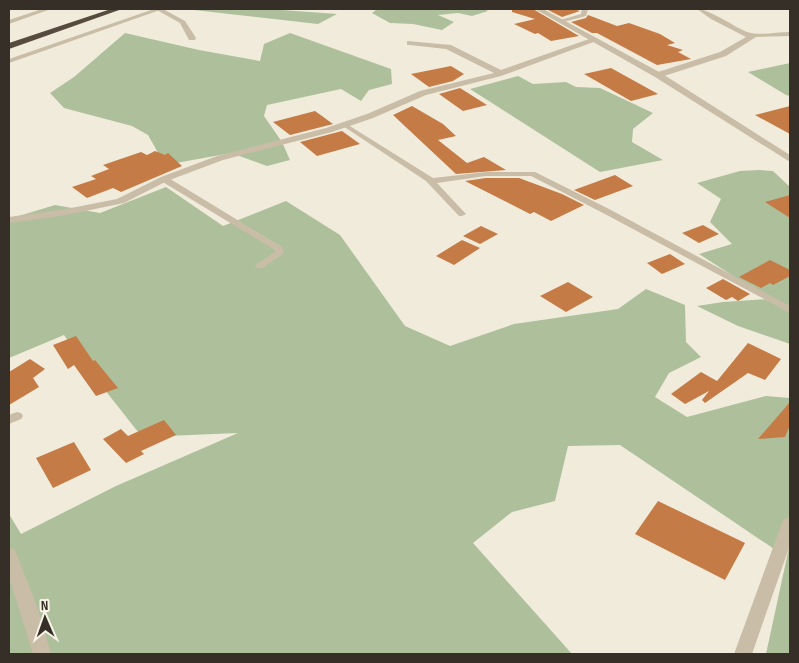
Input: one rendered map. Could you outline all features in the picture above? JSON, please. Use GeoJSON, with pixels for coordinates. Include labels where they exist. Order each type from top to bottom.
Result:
{"type":"FeatureCollection","features":[{"type":"Feature","properties":{"kind":"highway"},"geometry":{"type":"LineString","coordinates":[[52,22],[90,9]]}},
{"type":"Feature","properties":{"kind":"highway"},"geometry":{"type":"LineString","coordinates":[[9,46],[118,9]]}},
{"type":"Feature","properties":{"kind":"street"},"geometry":{"type":"LineString","coordinates":[[9,20],[22,9]]}},
{"type":"Feature","properties":{"kind":"street"},"geometry":{"type":"LineString","coordinates":[[9,20],[48,9]]}},
{"type":"Feature","properties":{"kind":"street"},"geometry":{"type":"LineString","coordinates":[[9,61],[159,9],[183,22],[192,38]]}},
{"type":"Feature","properties":{"kind":"street"},"geometry":{"type":"LineString","coordinates":[[538,9],[658,75],[790,159]]}},
{"type":"Feature","properties":{"kind":"street"},"geometry":{"type":"LineString","coordinates":[[560,21],[584,15],[585,9]]}},
{"type":"Feature","properties":{"kind":"street"},"geometry":{"type":"LineString","coordinates":[[658,75],[723,54],[752,37],[713,18],[700,9]]}},
{"type":"Feature","properties":{"kind":"street"},"geometry":{"type":"LineString","coordinates":[[746,35],[790,34]]}},
{"type":"Feature","properties":{"kind":"street"},"geometry":{"type":"LineString","coordinates":[[9,220],[66,212],[120,201],[164,179],[220,158],[345,125],[423,93],[500,73],[595,40]]}},
{"type":"Feature","properties":{"kind":"street"},"geometry":{"type":"LineString","coordinates":[[410,43],[448,47],[500,73]]}},
{"type":"Feature","properties":{"kind":"street"},"geometry":{"type":"LineString","coordinates":[[743,654],[790,523]]}},
{"type":"Feature","properties":{"kind":"street"},"geometry":{"type":"LineString","coordinates":[[9,555],[29,609],[42,654]]}},
{"type":"Feature","properties":{"kind":"lane"},"geometry":{"type":"LineString","coordinates":[[345,125],[431,181],[462,214]]}},
{"type":"Feature","properties":{"kind":"lane"},"geometry":{"type":"LineString","coordinates":[[431,181],[486,174],[532,174],[606,211],[790,310]]}},
{"type":"Feature","properties":{"kind":"lane"},"geometry":{"type":"LineString","coordinates":[[164,179],[279,249],[280,253],[260,266]]}},
{"type":"Feature","properties":{"kind":"green space"},"geometry":{"type":"Polygon","coordinates":[[[185,9],[268,9],[337,14],[318,24],[185,9]]]}},
{"type":"Feature","properties":{"kind":"green space"},"geometry":{"type":"Polygon","coordinates":[[[377,9],[484,9],[488,11],[472,16],[458,13],[438,15],[454,22],[442,30],[413,24],[390,23],[372,13],[377,9]]]}},
{"type":"Feature","properties":{"kind":"green space"},"geometry":{"type":"Polygon","coordinates":[[[125,33],[199,50],[260,61],[264,44],[290,33],[391,69],[392,84],[369,90],[361,101],[341,89],[267,105],[264,116],[282,142],[290,160],[267,166],[231,153],[165,165],[148,135],[132,126],[64,108],[50,93],[74,77],[125,33]]]}},
{"type":"Feature","properties":{"kind":"green space"},"geometry":{"type":"Polygon","coordinates":[[[790,63],[790,96],[748,72],[790,63]]]}},
{"type":"Feature","properties":{"kind":"green space"},"geometry":{"type":"Polygon","coordinates":[[[518,76],[533,84],[566,82],[576,87],[600,88],[653,113],[633,129],[632,142],[663,160],[600,172],[470,89],[518,76]]]}},
{"type":"Feature","properties":{"kind":"green space"},"geometry":{"type":"Polygon","coordinates":[[[740,171],[773,171],[790,187],[790,344],[738,326],[697,306],[769,299],[699,254],[732,244],[710,222],[721,199],[697,183],[740,171]]]}},
{"type":"Feature","properties":{"kind":"green space"},"geometry":{"type":"Polygon","coordinates":[[[166,187],[223,226],[286,201],[340,235],[405,326],[450,346],[514,324],[618,309],[646,289],[685,305],[686,342],[701,357],[669,373],[655,397],[687,417],[766,396],[790,398],[790,523],[780,553],[620,445],[568,446],[555,501],[512,512],[473,543],[572,654],[9,654],[9,514],[21,534],[116,486],[238,433],[142,437],[64,335],[9,358],[9,219],[55,205],[100,213],[166,187]]]}},
{"type":"Feature","properties":{"kind":"green space"},"geometry":{"type":"Polygon","coordinates":[[[790,543],[790,654],[766,654],[790,543]]]}},
{"type":"Feature","properties":{"kind":"building"},"geometry":{"type":"Polygon","coordinates":[[[512,9],[533,9],[579,36],[551,41],[538,33],[535,34],[514,24],[535,19],[512,12],[512,9]]]}},
{"type":"Feature","properties":{"kind":"building"},"geometry":{"type":"Polygon","coordinates":[[[546,9],[573,9],[580,11],[562,17],[546,9]]]}},
{"type":"Feature","properties":{"kind":"building"},"geometry":{"type":"Polygon","coordinates":[[[588,15],[617,26],[629,23],[660,34],[675,43],[667,45],[683,50],[678,52],[691,59],[657,65],[597,33],[592,33],[571,22],[586,18],[588,15]]]}},
{"type":"Feature","properties":{"kind":"building"},"geometry":{"type":"Polygon","coordinates":[[[451,66],[464,74],[453,81],[429,87],[411,74],[451,66]]]}},
{"type":"Feature","properties":{"kind":"building"},"geometry":{"type":"Polygon","coordinates":[[[611,68],[658,94],[631,101],[584,74],[611,68]]]}},
{"type":"Feature","properties":{"kind":"building"},"geometry":{"type":"Polygon","coordinates":[[[460,88],[487,105],[463,111],[439,94],[460,88]]]}},
{"type":"Feature","properties":{"kind":"building"},"geometry":{"type":"Polygon","coordinates":[[[412,106],[443,124],[456,136],[438,140],[467,163],[484,157],[506,170],[456,174],[393,115],[412,106]]]}},
{"type":"Feature","properties":{"kind":"building"},"geometry":{"type":"Polygon","coordinates":[[[790,106],[790,134],[755,115],[790,106]]]}},
{"type":"Feature","properties":{"kind":"building"},"geometry":{"type":"Polygon","coordinates":[[[315,111],[333,124],[290,135],[273,122],[315,111]]]}},
{"type":"Feature","properties":{"kind":"building"},"geometry":{"type":"Polygon","coordinates":[[[342,131],[360,144],[317,156],[300,142],[342,131]]]}},
{"type":"Feature","properties":{"kind":"building"},"geometry":{"type":"Polygon","coordinates":[[[155,151],[165,155],[168,153],[182,166],[121,192],[113,188],[87,198],[72,187],[96,179],[91,176],[109,169],[103,165],[141,152],[147,155],[155,151]]]}},
{"type":"Feature","properties":{"kind":"building"},"geometry":{"type":"Polygon","coordinates":[[[615,175],[633,186],[595,200],[574,190],[615,175]]]}},
{"type":"Feature","properties":{"kind":"building"},"geometry":{"type":"Polygon","coordinates":[[[486,178],[519,178],[562,194],[584,205],[551,221],[534,212],[530,214],[465,181],[486,178]]]}},
{"type":"Feature","properties":{"kind":"building"},"geometry":{"type":"Polygon","coordinates":[[[790,195],[790,218],[765,202],[790,195]]]}},
{"type":"Feature","properties":{"kind":"building"},"geometry":{"type":"Polygon","coordinates":[[[703,225],[719,234],[699,243],[682,233],[703,225]]]}},
{"type":"Feature","properties":{"kind":"building"},"geometry":{"type":"Polygon","coordinates":[[[481,226],[498,234],[480,244],[463,236],[481,226]]]}},
{"type":"Feature","properties":{"kind":"building"},"geometry":{"type":"Polygon","coordinates":[[[462,240],[480,248],[454,265],[436,256],[462,240]]]}},
{"type":"Feature","properties":{"kind":"building"},"geometry":{"type":"Polygon","coordinates":[[[670,254],[685,264],[662,274],[647,263],[670,254]]]}},
{"type":"Feature","properties":{"kind":"building"},"geometry":{"type":"Polygon","coordinates":[[[770,260],[790,270],[790,276],[773,285],[770,283],[761,288],[739,277],[770,260]]]}},
{"type":"Feature","properties":{"kind":"building"},"geometry":{"type":"Polygon","coordinates":[[[723,279],[750,294],[738,301],[732,297],[726,300],[706,288],[723,279]]]}},
{"type":"Feature","properties":{"kind":"building"},"geometry":{"type":"Polygon","coordinates":[[[568,282],[593,297],[566,312],[540,296],[568,282]]]}},
{"type":"Feature","properties":{"kind":"building"},"geometry":{"type":"Polygon","coordinates":[[[76,336],[93,361],[95,360],[118,388],[96,396],[74,365],[68,369],[53,345],[76,336]]]}},
{"type":"Feature","properties":{"kind":"building"},"geometry":{"type":"Polygon","coordinates":[[[748,343],[781,359],[765,380],[748,373],[705,403],[702,400],[709,391],[685,404],[671,394],[701,372],[717,381],[748,343]]]}},
{"type":"Feature","properties":{"kind":"building"},"geometry":{"type":"Polygon","coordinates":[[[30,359],[45,369],[33,378],[39,387],[9,405],[9,372],[30,359]]]}},
{"type":"Feature","properties":{"kind":"building"},"geometry":{"type":"Polygon","coordinates":[[[790,402],[790,425],[785,437],[758,439],[790,402]]]}},
{"type":"Feature","properties":{"kind":"building"},"geometry":{"type":"Polygon","coordinates":[[[164,420],[176,435],[141,451],[144,454],[126,463],[103,439],[121,429],[128,436],[164,420]]]}},
{"type":"Feature","properties":{"kind":"building"},"geometry":{"type":"Polygon","coordinates":[[[74,442],[91,470],[53,488],[36,458],[74,442]]]}},
{"type":"Feature","properties":{"kind":"building"},"geometry":{"type":"Polygon","coordinates":[[[658,501],[745,543],[725,580],[635,534],[658,501]]]}}]}
